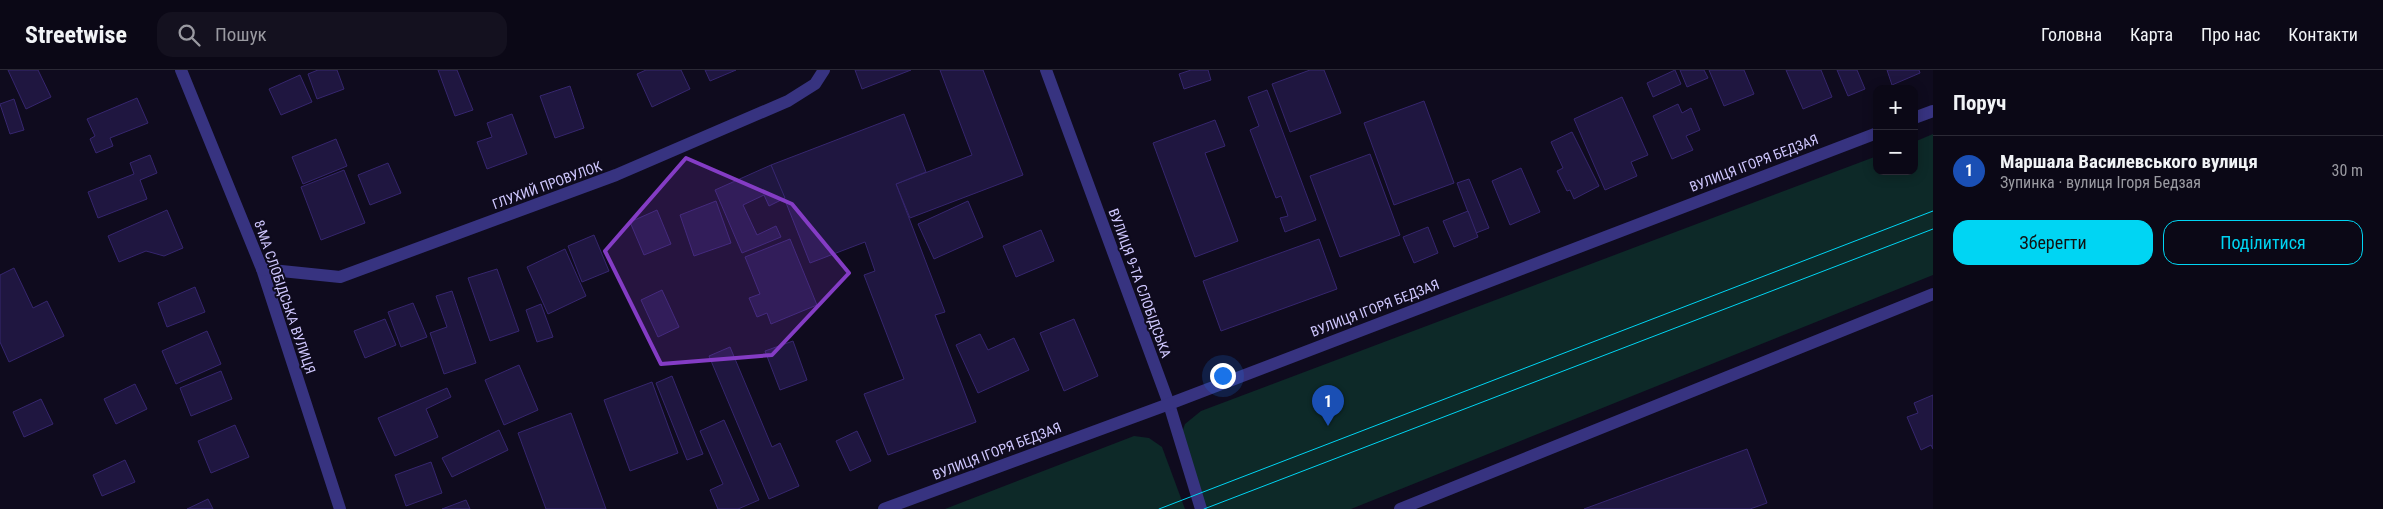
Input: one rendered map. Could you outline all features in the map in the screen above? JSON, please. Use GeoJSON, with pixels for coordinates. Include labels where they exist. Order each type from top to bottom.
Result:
{"type":"FeatureCollection","features":[{"type":"Feature","properties":{"kind":"street","name":"8-МА СЛОБІДСЬКА ВУЛИЦЯ"},"geometry":{"type":"LineString","coordinates":[[181,70],[262,269],[340,509]]}},
{"type":"Feature","properties":{"kind":"street","name":"ГЛУХИЙ ПРОВУЛОК"},"geometry":{"type":"LineString","coordinates":[[262,269],[340,277],[643,164],[788,101],[815,84],[824,70]]}},
{"type":"Feature","properties":{"kind":"street","name":"ВУЛИЦЯ 9-ТА СЛОБІДСЬКА"},"geometry":{"type":"LineString","coordinates":[[1046,70],[1169,404],[1201,509]]}},
{"type":"Feature","properties":{"kind":"street"},"geometry":{"type":"LineString","coordinates":[[1918,117],[1933,111]]}},
{"type":"Feature","properties":{"kind":"street","name":"ВУЛИЦЯ ІГОРЯ БЕДЗАЯ"},"geometry":{"type":"LineString","coordinates":[[884,509],[1169,404],[1873,135]]}},
{"type":"Feature","properties":{"kind":"street"},"geometry":{"type":"LineString","coordinates":[[1400,509],[1933,294]]}},
{"type":"Feature","properties":{"kind":"highlighted area"},"geometry":{"type":"Polygon","coordinates":[[[686,158],[792,204],[849,273],[772,355],[661,364],[605,251],[686,158]]]}},
{"type":"Feature","properties":{"kind":"green space"},"geometry":{"type":"Polygon","coordinates":[[[1933,134],[1933,275],[1351,509],[1204,509],[1179,441],[1185,424],[1201,411],[1873,158],[1873,175],[1918,175],[1918,140],[1933,134]]]}},
{"type":"Feature","properties":{"kind":"green space"},"geometry":{"type":"Polygon","coordinates":[[[1134,436],[1149,438],[1162,447],[1185,509],[945,509],[1134,436]]]}},
{"type":"Feature","properties":{"kind":"building"},"geometry":{"type":"Polygon","coordinates":[[[8,70],[38,70],[51,97],[26,109],[8,70]]]}},
{"type":"Feature","properties":{"kind":"building"},"geometry":{"type":"Polygon","coordinates":[[[318,70],[337,70],[344,89],[317,99],[308,74],[318,70]]]}},
{"type":"Feature","properties":{"kind":"building"},"geometry":{"type":"Polygon","coordinates":[[[438,70],[457,70],[473,110],[455,116],[438,70]]]}},
{"type":"Feature","properties":{"kind":"building"},"geometry":{"type":"Polygon","coordinates":[[[646,70],[681,70],[690,89],[652,107],[637,74],[646,70]]]}},
{"type":"Feature","properties":{"kind":"building"},"geometry":{"type":"Polygon","coordinates":[[[705,70],[736,70],[710,81],[705,70]]]}},
{"type":"Feature","properties":{"kind":"building"},"geometry":{"type":"Polygon","coordinates":[[[855,70],[911,70],[862,89],[855,70]]]}},
{"type":"Feature","properties":{"kind":"building"},"geometry":{"type":"Polygon","coordinates":[[[940,70],[983,70],[1023,175],[910,218],[896,184],[972,155],[940,70]]]}},
{"type":"Feature","properties":{"kind":"building"},"geometry":{"type":"Polygon","coordinates":[[[1191,70],[1208,70],[1211,80],[1184,89],[1179,74],[1191,70]]]}},
{"type":"Feature","properties":{"kind":"building"},"geometry":{"type":"Polygon","coordinates":[[[1310,70],[1324,70],[1341,113],[1290,132],[1272,84],[1310,70]]]}},
{"type":"Feature","properties":{"kind":"building"},"geometry":{"type":"Polygon","coordinates":[[[1675,70],[1681,84],[1653,97],[1647,83],[1675,70]]]}},
{"type":"Feature","properties":{"kind":"building"},"geometry":{"type":"Polygon","coordinates":[[[1680,70],[1704,70],[1708,78],[1687,87],[1680,70]]]}},
{"type":"Feature","properties":{"kind":"building"},"geometry":{"type":"Polygon","coordinates":[[[1709,70],[1744,70],[1754,94],[1724,106],[1709,70]]]}},
{"type":"Feature","properties":{"kind":"building"},"geometry":{"type":"Polygon","coordinates":[[[1786,70],[1821,70],[1832,97],[1803,109],[1786,70]]]}},
{"type":"Feature","properties":{"kind":"building"},"geometry":{"type":"Polygon","coordinates":[[[1837,70],[1857,70],[1865,89],[1848,96],[1837,70]]]}},
{"type":"Feature","properties":{"kind":"building"},"geometry":{"type":"Polygon","coordinates":[[[1887,70],[1919,70],[1920,73],[1892,85],[1887,70]]]}},
{"type":"Feature","properties":{"kind":"building"},"geometry":{"type":"Polygon","coordinates":[[[300,75],[312,102],[281,115],[269,89],[300,75]]]}},
{"type":"Feature","properties":{"kind":"building"},"geometry":{"type":"Polygon","coordinates":[[[570,86],[584,128],[555,138],[540,96],[570,86]]]}},
{"type":"Feature","properties":{"kind":"building"},"geometry":{"type":"Polygon","coordinates":[[[1267,90],[1316,220],[1285,232],[1280,218],[1288,216],[1281,196],[1276,198],[1250,130],[1259,126],[1248,97],[1267,90]]]}},
{"type":"Feature","properties":{"kind":"building"},"geometry":{"type":"Polygon","coordinates":[[[1622,97],[1648,155],[1631,162],[1637,176],[1605,190],[1574,119],[1622,97]]]}},
{"type":"Feature","properties":{"kind":"building"},"geometry":{"type":"Polygon","coordinates":[[[137,98],[148,123],[110,138],[113,146],[96,153],[90,139],[95,136],[87,119],[137,98]]]}},
{"type":"Feature","properties":{"kind":"building"},"geometry":{"type":"Polygon","coordinates":[[[14,99],[24,130],[10,134],[0,104],[14,99]]]}},
{"type":"Feature","properties":{"kind":"building"},"geometry":{"type":"Polygon","coordinates":[[[1424,101],[1454,183],[1394,205],[1364,123],[1424,101]]]}},
{"type":"Feature","properties":{"kind":"building"},"geometry":{"type":"Polygon","coordinates":[[[1678,104],[1682,113],[1691,108],[1700,130],[1686,136],[1693,150],[1672,159],[1653,116],[1678,104]]]}},
{"type":"Feature","properties":{"kind":"building"},"geometry":{"type":"Polygon","coordinates":[[[512,114],[527,154],[487,169],[477,142],[492,137],[487,123],[512,114]]]}},
{"type":"Feature","properties":{"kind":"building"},"geometry":{"type":"Polygon","coordinates":[[[904,114],[926,172],[896,184],[945,312],[935,315],[976,422],[888,455],[864,394],[904,379],[864,275],[875,271],[865,242],[810,263],[771,165],[904,114]]]}},
{"type":"Feature","properties":{"kind":"building"},"geometry":{"type":"Polygon","coordinates":[[[1215,120],[1225,146],[1205,153],[1238,241],[1195,257],[1153,143],[1215,120]]]}},
{"type":"Feature","properties":{"kind":"building"},"geometry":{"type":"Polygon","coordinates":[[[1572,132],[1599,186],[1574,199],[1570,190],[1567,191],[1557,171],[1563,168],[1551,142],[1572,132]]]}},
{"type":"Feature","properties":{"kind":"building"},"geometry":{"type":"Polygon","coordinates":[[[336,139],[347,166],[303,184],[292,157],[336,139]]]}},
{"type":"Feature","properties":{"kind":"building"},"geometry":{"type":"Polygon","coordinates":[[[1370,154],[1400,235],[1340,257],[1310,176],[1370,154]]]}},
{"type":"Feature","properties":{"kind":"building"},"geometry":{"type":"Polygon","coordinates":[[[150,155],[157,173],[140,180],[147,199],[98,218],[88,192],[134,174],[130,163],[150,155]]]}},
{"type":"Feature","properties":{"kind":"building"},"geometry":{"type":"Polygon","coordinates":[[[388,163],[401,193],[370,205],[358,175],[388,163]]]}},
{"type":"Feature","properties":{"kind":"building"},"geometry":{"type":"Polygon","coordinates":[[[771,165],[785,198],[769,206],[764,195],[743,205],[757,235],[776,226],[781,237],[742,253],[715,190],[771,165]]]}},
{"type":"Feature","properties":{"kind":"building"},"geometry":{"type":"Polygon","coordinates":[[[1521,168],[1540,212],[1510,225],[1492,181],[1521,168]]]}},
{"type":"Feature","properties":{"kind":"building"},"geometry":{"type":"Polygon","coordinates":[[[344,170],[365,223],[321,240],[301,187],[344,170]]]}},
{"type":"Feature","properties":{"kind":"building"},"geometry":{"type":"Polygon","coordinates":[[[1469,179],[1489,228],[1476,233],[1457,183],[1469,179]]]}},
{"type":"Feature","properties":{"kind":"building"},"geometry":{"type":"Polygon","coordinates":[[[716,201],[731,243],[694,256],[680,215],[716,201]]]}},
{"type":"Feature","properties":{"kind":"building"},"geometry":{"type":"Polygon","coordinates":[[[968,201],[983,237],[934,259],[918,224],[968,201]]]}},
{"type":"Feature","properties":{"kind":"building"},"geometry":{"type":"Polygon","coordinates":[[[167,210],[183,248],[164,256],[146,251],[119,262],[108,236],[167,210]]]}},
{"type":"Feature","properties":{"kind":"building"},"geometry":{"type":"Polygon","coordinates":[[[657,210],[671,244],[644,255],[630,222],[657,210]]]}},
{"type":"Feature","properties":{"kind":"building"},"geometry":{"type":"Polygon","coordinates":[[[1468,211],[1478,237],[1454,247],[1443,221],[1468,211]]]}},
{"type":"Feature","properties":{"kind":"building"},"geometry":{"type":"Polygon","coordinates":[[[1428,227],[1438,253],[1414,263],[1403,237],[1428,227]]]}},
{"type":"Feature","properties":{"kind":"building"},"geometry":{"type":"Polygon","coordinates":[[[1041,230],[1054,261],[1016,277],[1003,246],[1041,230]]]}},
{"type":"Feature","properties":{"kind":"building"},"geometry":{"type":"Polygon","coordinates":[[[594,235],[609,271],[582,282],[568,246],[594,235]]]}},
{"type":"Feature","properties":{"kind":"building"},"geometry":{"type":"Polygon","coordinates":[[[790,239],[817,305],[771,324],[767,313],[757,317],[749,298],[760,294],[745,257],[790,239]]]}},
{"type":"Feature","properties":{"kind":"building"},"geometry":{"type":"Polygon","coordinates":[[[1319,239],[1337,289],[1221,331],[1203,281],[1319,239]]]}},
{"type":"Feature","properties":{"kind":"building"},"geometry":{"type":"Polygon","coordinates":[[[565,249],[586,296],[548,314],[527,267],[565,249]]]}},
{"type":"Feature","properties":{"kind":"building"},"geometry":{"type":"Polygon","coordinates":[[[14,268],[33,308],[47,301],[64,336],[9,362],[0,342],[0,275],[14,268]]]}},
{"type":"Feature","properties":{"kind":"building"},"geometry":{"type":"Polygon","coordinates":[[[497,269],[519,331],[490,341],[468,278],[497,269]]]}},
{"type":"Feature","properties":{"kind":"building"},"geometry":{"type":"Polygon","coordinates":[[[195,287],[205,312],[167,327],[158,303],[195,287]]]}},
{"type":"Feature","properties":{"kind":"building"},"geometry":{"type":"Polygon","coordinates":[[[662,290],[679,327],[658,337],[641,300],[662,290]]]}},
{"type":"Feature","properties":{"kind":"building"},"geometry":{"type":"Polygon","coordinates":[[[452,291],[476,363],[444,374],[430,333],[447,327],[436,296],[452,291]]]}},
{"type":"Feature","properties":{"kind":"building"},"geometry":{"type":"Polygon","coordinates":[[[413,303],[427,337],[401,347],[388,312],[413,303]]]}},
{"type":"Feature","properties":{"kind":"building"},"geometry":{"type":"Polygon","coordinates":[[[541,304],[553,337],[537,342],[526,310],[541,304]]]}},
{"type":"Feature","properties":{"kind":"building"},"geometry":{"type":"Polygon","coordinates":[[[385,319],[396,345],[365,358],[354,331],[385,319]]]}},
{"type":"Feature","properties":{"kind":"building"},"geometry":{"type":"Polygon","coordinates":[[[1074,319],[1098,376],[1064,391],[1040,333],[1074,319]]]}},
{"type":"Feature","properties":{"kind":"building"},"geometry":{"type":"Polygon","coordinates":[[[207,331],[221,364],[176,384],[162,351],[207,331]]]}},
{"type":"Feature","properties":{"kind":"building"},"geometry":{"type":"Polygon","coordinates":[[[980,334],[988,350],[1014,338],[1029,370],[978,393],[956,345],[980,334]]]}},
{"type":"Feature","properties":{"kind":"building"},"geometry":{"type":"Polygon","coordinates":[[[793,341],[807,380],[780,390],[765,351],[793,341]]]}},
{"type":"Feature","properties":{"kind":"building"},"geometry":{"type":"Polygon","coordinates":[[[730,347],[772,447],[780,443],[799,486],[769,499],[709,356],[730,347]]]}},
{"type":"Feature","properties":{"kind":"building"},"geometry":{"type":"Polygon","coordinates":[[[519,365],[538,410],[504,425],[485,380],[519,365]]]}},
{"type":"Feature","properties":{"kind":"building"},"geometry":{"type":"Polygon","coordinates":[[[221,371],[232,399],[191,416],[180,388],[221,371]]]}},
{"type":"Feature","properties":{"kind":"building"},"geometry":{"type":"Polygon","coordinates":[[[672,376],[703,454],[687,460],[656,383],[672,376]]]}},
{"type":"Feature","properties":{"kind":"building"},"geometry":{"type":"Polygon","coordinates":[[[652,382],[678,453],[630,471],[604,400],[652,382]]]}},
{"type":"Feature","properties":{"kind":"building"},"geometry":{"type":"Polygon","coordinates":[[[135,384],[147,409],[116,424],[104,399],[135,384]]]}},
{"type":"Feature","properties":{"kind":"building"},"geometry":{"type":"Polygon","coordinates":[[[447,388],[451,397],[426,409],[438,437],[395,456],[378,418],[447,388]]]}},
{"type":"Feature","properties":{"kind":"building"},"geometry":{"type":"Polygon","coordinates":[[[1933,395],[1933,449],[1931,445],[1921,450],[1907,417],[1918,413],[1914,403],[1933,395]]]}},
{"type":"Feature","properties":{"kind":"building"},"geometry":{"type":"Polygon","coordinates":[[[41,399],[53,424],[24,437],[13,412],[41,399]]]}},
{"type":"Feature","properties":{"kind":"building"},"geometry":{"type":"Polygon","coordinates":[[[571,413],[606,509],[546,509],[518,433],[571,413]]]}},
{"type":"Feature","properties":{"kind":"building"},"geometry":{"type":"Polygon","coordinates":[[[724,420],[759,500],[738,509],[718,509],[710,490],[723,484],[700,431],[724,420]]]}},
{"type":"Feature","properties":{"kind":"building"},"geometry":{"type":"Polygon","coordinates":[[[235,425],[249,457],[211,473],[198,441],[235,425]]]}},
{"type":"Feature","properties":{"kind":"building"},"geometry":{"type":"Polygon","coordinates":[[[499,430],[508,450],[452,477],[442,458],[499,430]]]}},
{"type":"Feature","properties":{"kind":"building"},"geometry":{"type":"Polygon","coordinates":[[[857,431],[871,461],[850,471],[836,441],[857,431]]]}},
{"type":"Feature","properties":{"kind":"building"},"geometry":{"type":"Polygon","coordinates":[[[1747,449],[1767,503],[1750,509],[1584,509],[1747,449]]]}},
{"type":"Feature","properties":{"kind":"building"},"geometry":{"type":"Polygon","coordinates":[[[125,460],[135,482],[102,496],[93,475],[125,460]]]}},
{"type":"Feature","properties":{"kind":"building"},"geometry":{"type":"Polygon","coordinates":[[[431,462],[442,493],[406,506],[395,475],[431,462]]]}},
{"type":"Feature","properties":{"kind":"building"},"geometry":{"type":"Polygon","coordinates":[[[208,499],[213,509],[187,509],[208,499]]]}},
{"type":"Feature","properties":{"kind":"building"},"geometry":{"type":"Polygon","coordinates":[[[466,500],[470,509],[442,509],[466,500]]]}},
{"type":"Feature","properties":{"kind":"tram line"},"geometry":{"type":"LineString","coordinates":[[1159,509],[1933,211]]}},
{"type":"Feature","properties":{"kind":"tram line"},"geometry":{"type":"LineString","coordinates":[[1204,509],[1933,229]]}},
{"type":"Feature","properties":{"kind":"place","name":"Маршала Василевського вулиця"},"geometry":{"type":"Point","coordinates":[1328,426]}}]}
